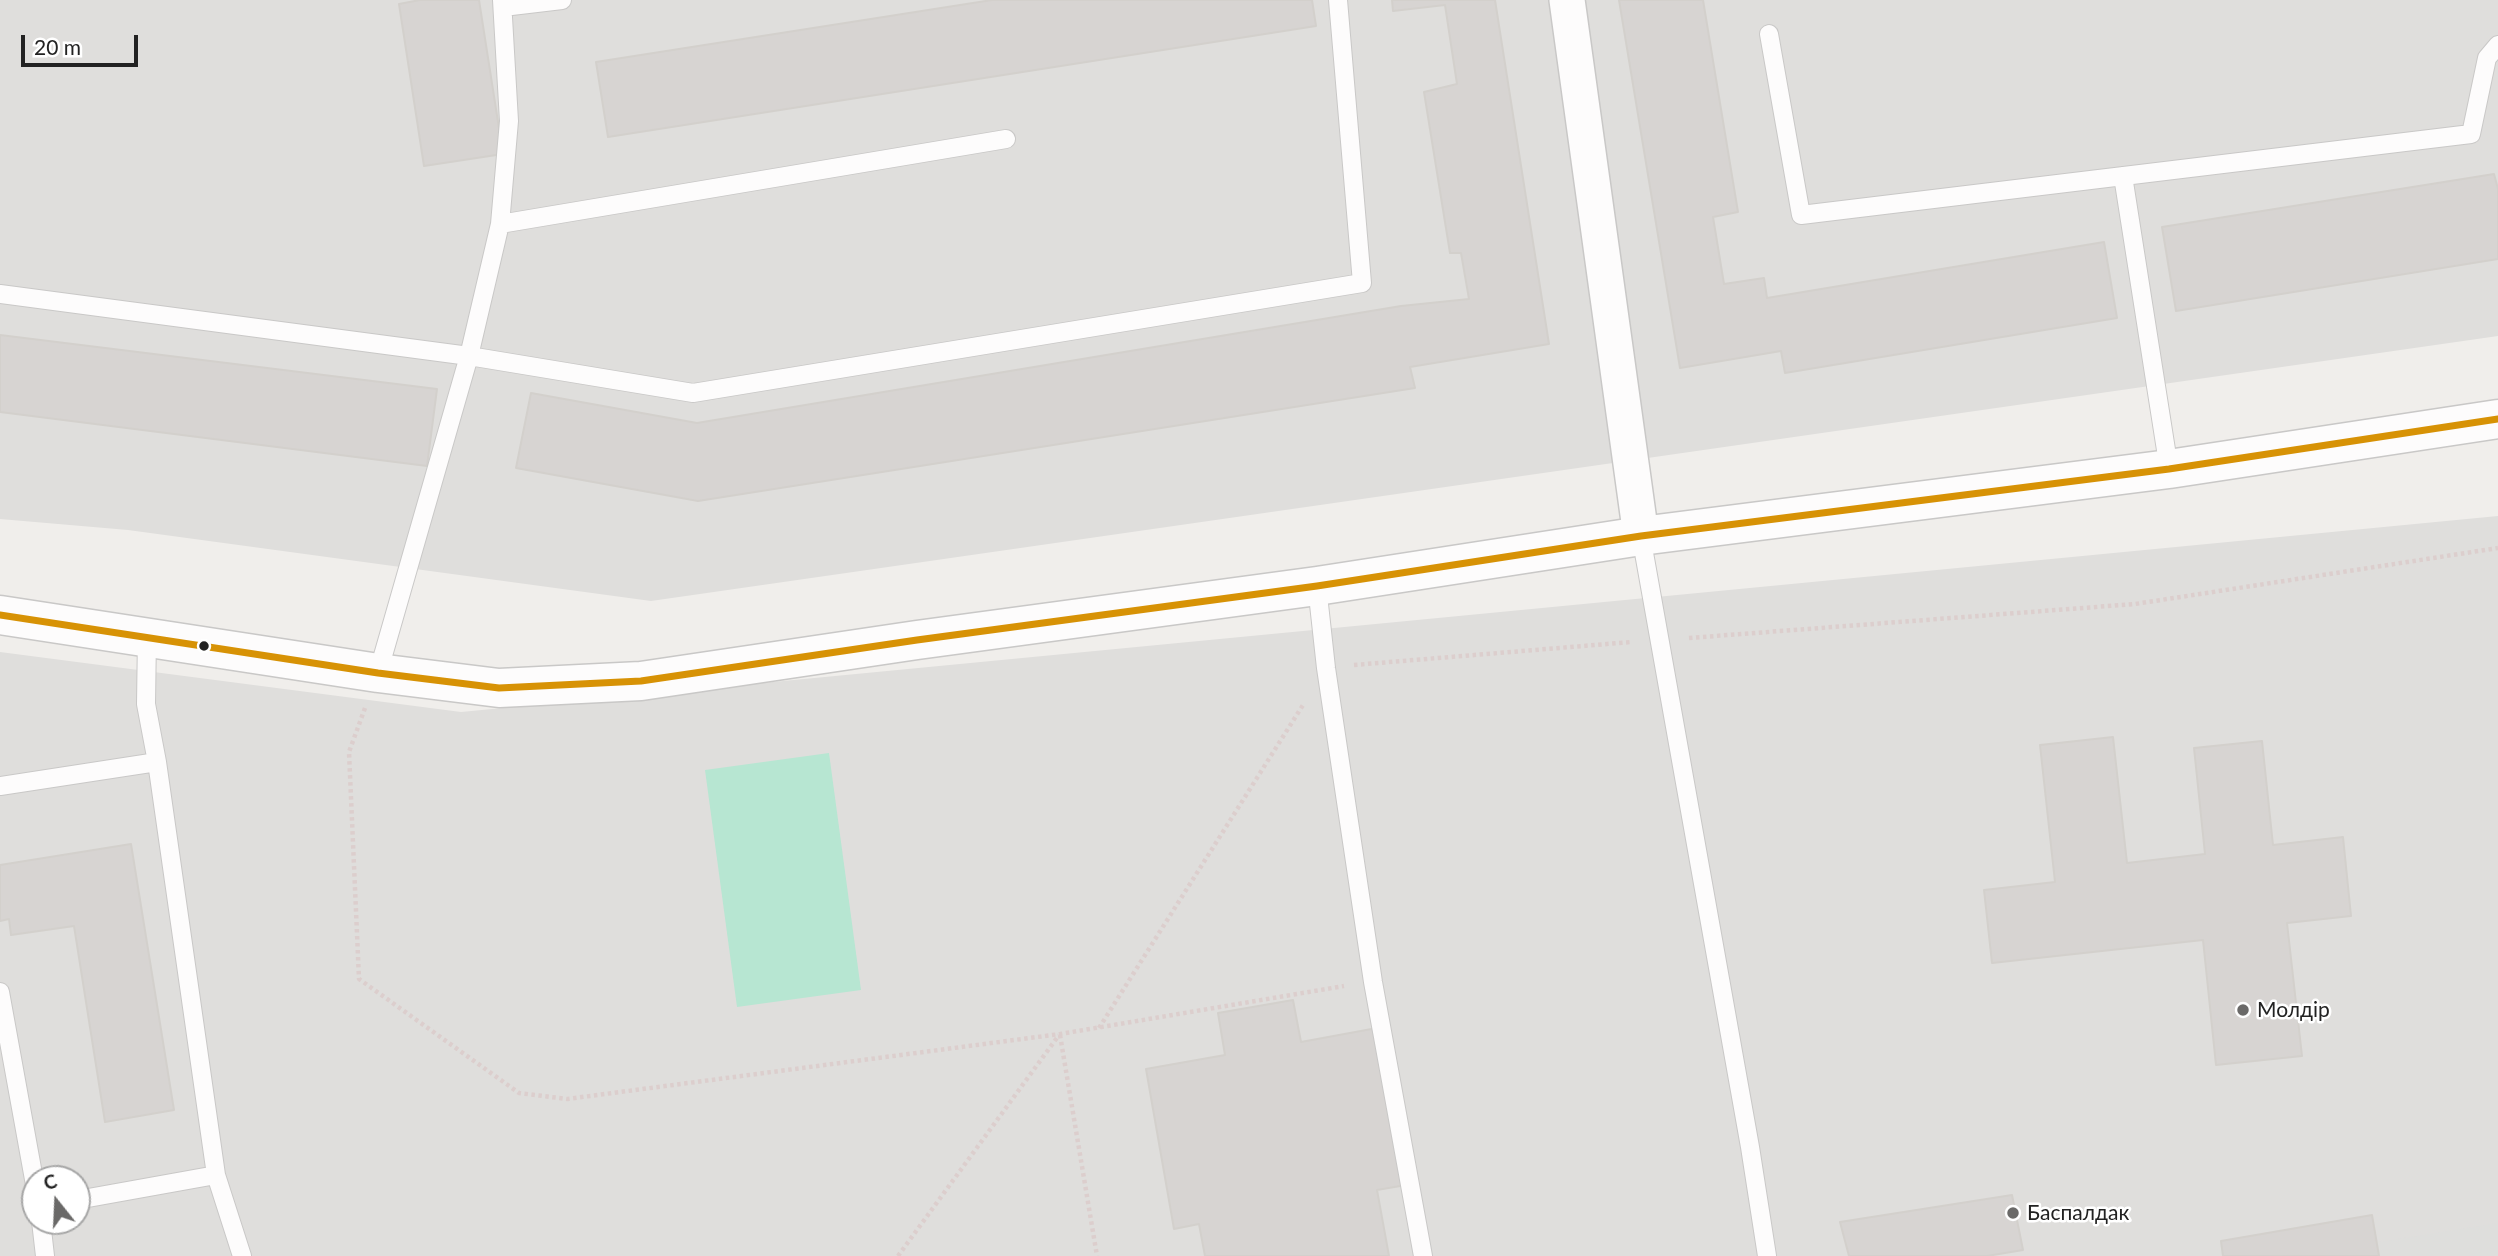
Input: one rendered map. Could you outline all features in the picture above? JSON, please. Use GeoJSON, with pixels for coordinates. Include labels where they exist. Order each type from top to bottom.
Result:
{"type":"FeatureCollection","features":[{"type":"Feature","properties":{"kind":"street"},"geometry":{"type":"LineString","coordinates":[[1567,0],[1641,536]]}},
{"type":"Feature","properties":{"kind":"street"},"geometry":{"type":"LineString","coordinates":[[0,615],[378,673],[499,688],[641,681],[917,640],[1317,586],[1641,536],[2169,469],[2498,419]]}},
{"type":"Feature","properties":{"kind":"lane"},"geometry":{"type":"LineString","coordinates":[[378,673],[469,356],[500,224],[509,121],[503,4],[562,0]]}},
{"type":"Feature","properties":{"kind":"lane"},"geometry":{"type":"LineString","coordinates":[[0,294],[469,356],[693,393],[1362,283],[1338,0]]}},
{"type":"Feature","properties":{"kind":"lane"},"geometry":{"type":"LineString","coordinates":[[1769,34],[1801,215],[2471,134],[2487,58],[2498,44]]}},
{"type":"Feature","properties":{"kind":"lane"},"geometry":{"type":"LineString","coordinates":[[500,224],[1006,139]]}},
{"type":"Feature","properties":{"kind":"lane"},"geometry":{"type":"LineString","coordinates":[[2123,176],[2169,469]]}},
{"type":"Feature","properties":{"kind":"lane"},"geometry":{"type":"LineString","coordinates":[[1641,536],[1750,1146],[1767,1256]]}},
{"type":"Feature","properties":{"kind":"lane"},"geometry":{"type":"LineString","coordinates":[[1317,586],[1326,668],[1373,982],[1423,1256]]}},
{"type":"Feature","properties":{"kind":"lane"},"geometry":{"type":"LineString","coordinates":[[147,636],[146,704],[158,762],[216,1175],[242,1256]]}},
{"type":"Feature","properties":{"kind":"lane"},"geometry":{"type":"LineString","coordinates":[[0,786],[158,762]]}},
{"type":"Feature","properties":{"kind":"lane"},"geometry":{"type":"LineString","coordinates":[[0,992],[31,1165]]}},
{"type":"Feature","properties":{"kind":"lane"},"geometry":{"type":"LineString","coordinates":[[91,1197],[216,1175]]}},
{"type":"Feature","properties":{"kind":"lane"},"geometry":{"type":"LineString","coordinates":[[43,1235],[45,1256]]}},
{"type":"Feature","properties":{"kind":"path"},"geometry":{"type":"LineString","coordinates":[[1660,640],[2135,604],[2498,548]]}},
{"type":"Feature","properties":{"kind":"path"},"geometry":{"type":"LineString","coordinates":[[378,673],[349,752],[359,979],[519,1093],[567,1099],[1060,1034],[1373,982]]}},
{"type":"Feature","properties":{"kind":"path"},"geometry":{"type":"LineString","coordinates":[[898,1256],[1060,1034]]}},
{"type":"Feature","properties":{"kind":"path"},"geometry":{"type":"LineString","coordinates":[[1060,1034],[1097,1256]]}},
{"type":"Feature","properties":{"kind":"shaded area"},"geometry":{"type":"Polygon","coordinates":[[[0,0],[2498,0],[2498,336],[651,601],[128,530],[0,519],[0,0]]]}},
{"type":"Feature","properties":{"kind":"shaded area"},"geometry":{"type":"Polygon","coordinates":[[[2498,516],[2498,1256],[0,1256],[0,652],[461,712],[2498,516]]]}},
{"type":"Feature","properties":{"kind":"shaded area"},"geometry":{"type":"Polygon","coordinates":[[[2498,1223],[2498,1256],[2292,1256],[2498,1223]]]}},
{"type":"Feature","properties":{"kind":"green space"},"geometry":{"type":"Polygon","coordinates":[[[829,753],[861,990],[737,1007],[705,770],[829,753]]]}},
{"type":"Feature","properties":{"kind":"building"},"geometry":{"type":"Polygon","coordinates":[[[420,0],[479,0],[503,154],[424,166],[399,4],[420,0]]]}},
{"type":"Feature","properties":{"kind":"building"},"geometry":{"type":"Polygon","coordinates":[[[992,0],[1312,0],[1316,26],[608,137],[596,62],[992,0]]]}},
{"type":"Feature","properties":{"kind":"building"},"geometry":{"type":"Polygon","coordinates":[[[1392,0],[1495,0],[1549,344],[1410,367],[1415,388],[698,501],[516,468],[531,393],[697,423],[1401,306],[1469,299],[1461,253],[1450,253],[1424,92],[1457,84],[1445,5],[1393,11],[1392,0]]]}},
{"type":"Feature","properties":{"kind":"building"},"geometry":{"type":"Polygon","coordinates":[[[1619,0],[1703,0],[1738,212],[1713,217],[1724,284],[1764,278],[1767,298],[2104,242],[2117,318],[1785,373],[1781,351],[1680,368],[1619,0]]]}},
{"type":"Feature","properties":{"kind":"building"},"geometry":{"type":"Polygon","coordinates":[[[2494,174],[2498,189],[2498,259],[2176,311],[2162,227],[2494,174]]]}},
{"type":"Feature","properties":{"kind":"building"},"geometry":{"type":"Polygon","coordinates":[[[0,335],[437,389],[427,466],[0,412],[0,335]]]}},
{"type":"Feature","properties":{"kind":"building"},"geometry":{"type":"Polygon","coordinates":[[[2113,737],[2127,863],[2205,854],[2194,748],[2262,741],[2273,845],[2343,837],[2351,916],[2287,923],[2302,1056],[2216,1065],[2203,940],[1992,963],[1984,890],[2055,882],[2040,745],[2113,737]]]}},
{"type":"Feature","properties":{"kind":"building"},"geometry":{"type":"Polygon","coordinates":[[[131,844],[174,1110],[105,1122],[74,926],[11,935],[9,919],[0,921],[0,865],[131,844]]]}},
{"type":"Feature","properties":{"kind":"building"},"geometry":{"type":"Polygon","coordinates":[[[1293,1000],[1301,1042],[1377,1028],[1406,1185],[1377,1190],[1389,1256],[1205,1256],[1199,1224],[1174,1229],[1146,1069],[1225,1055],[1218,1013],[1293,1000]]]}},
{"type":"Feature","properties":{"kind":"building"},"geometry":{"type":"Polygon","coordinates":[[[2012,1195],[2023,1250],[1987,1256],[1849,1256],[1840,1222],[2012,1195]]]}},
{"type":"Feature","properties":{"kind":"building"},"geometry":{"type":"Polygon","coordinates":[[[2372,1215],[2379,1256],[2223,1256],[2221,1241],[2372,1215]]]}},
{"type":"Feature","properties":{"kind":"transit line"},"geometry":{"type":"LineString","coordinates":[[0,615],[378,673],[499,688],[641,681],[917,640],[1317,586],[1641,536],[2169,469],[2498,419]]}},
{"type":"Feature","properties":{"kind":"place","name":"Молдiр"},"geometry":{"type":"Point","coordinates":[2243,1010]}},
{"type":"Feature","properties":{"kind":"place","name":"Баспалдак"},"geometry":{"type":"Point","coordinates":[2013,1213]}}]}
